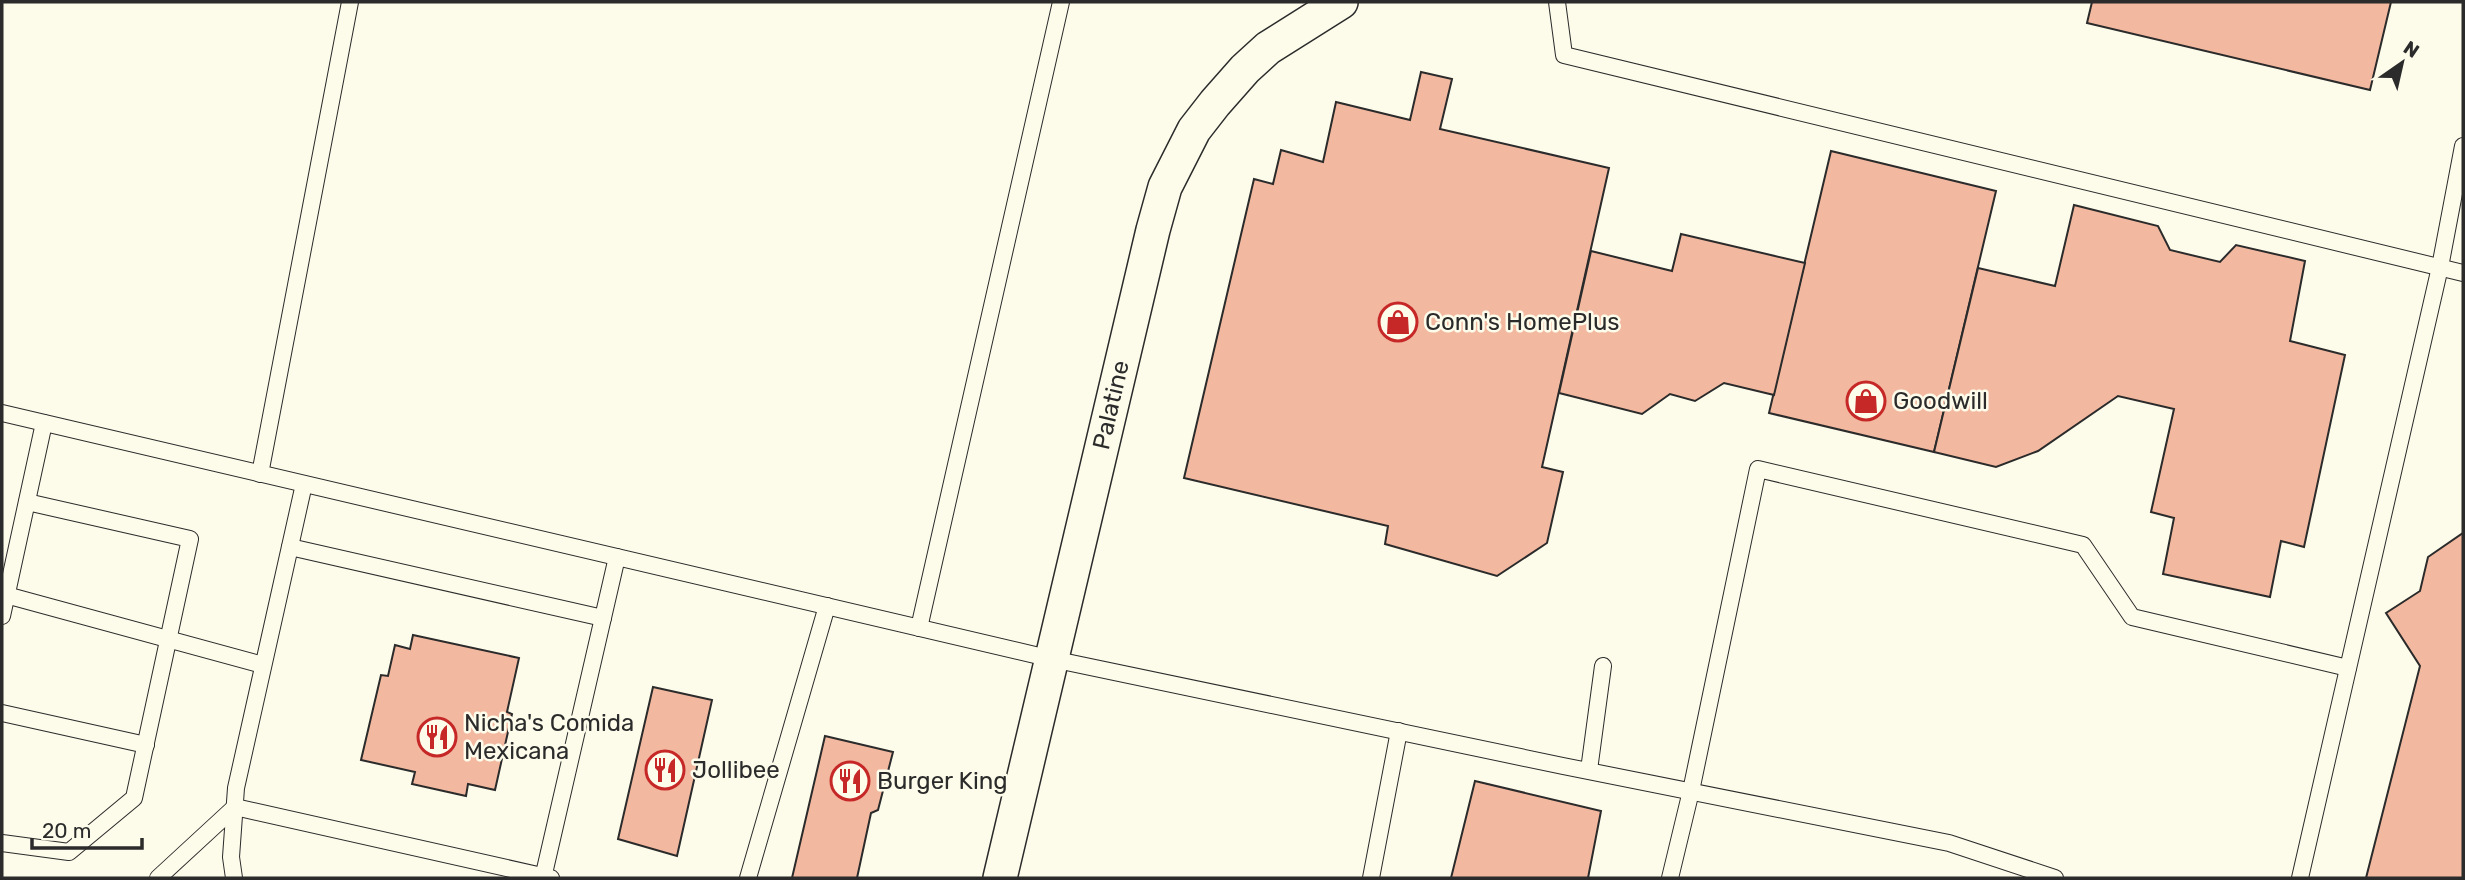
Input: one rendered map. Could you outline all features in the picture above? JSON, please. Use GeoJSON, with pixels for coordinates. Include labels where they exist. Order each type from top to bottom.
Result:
{"type":"FeatureCollection","features":[{"type":"Feature","properties":{"kind":"street","name":"Palatine"},"geometry":{"type":"LineString","coordinates":[[1000,878],[1165,187],[1194,130],[1245,69],[1268,48],[1341,2]]}},
{"type":"Feature","properties":{"kind":"lane"},"geometry":{"type":"LineString","coordinates":[[260,474],[350,2]]}},
{"type":"Feature","properties":{"kind":"lane"},"geometry":{"type":"LineString","coordinates":[[919,628],[1061,2]]}},
{"type":"Feature","properties":{"kind":"lane"},"geometry":{"type":"LineString","coordinates":[[1557,2],[1564,55],[2463,273]]}},
{"type":"Feature","properties":{"kind":"lane"},"geometry":{"type":"LineString","coordinates":[[2300,878],[2440,267],[2463,146]]}},
{"type":"Feature","properties":{"kind":"lane"},"geometry":{"type":"LineString","coordinates":[[2,413],[1052,659],[1949,843],[2055,878]]}},
{"type":"Feature","properties":{"kind":"lane"},"geometry":{"type":"LineString","coordinates":[[2,616],[44,423]]}},
{"type":"Feature","properties":{"kind":"lane"},"geometry":{"type":"LineString","coordinates":[[1670,878],[1758,469],[2083,545],[2132,617],[2348,668]]}},
{"type":"Feature","properties":{"kind":"lane"},"geometry":{"type":"LineString","coordinates":[[234,878],[231,857],[236,788],[304,484]]}},
{"type":"Feature","properties":{"kind":"lane"},"geometry":{"type":"LineString","coordinates":[[2,843],[69,852],[134,798],[190,539],[27,502]]}},
{"type":"Feature","properties":{"kind":"lane"},"geometry":{"type":"LineString","coordinates":[[290,547],[603,618]]}},
{"type":"Feature","properties":{"kind":"lane"},"geometry":{"type":"LineString","coordinates":[[235,807],[546,878],[617,557]]}},
{"type":"Feature","properties":{"kind":"lane"},"geometry":{"type":"LineString","coordinates":[[6,595],[263,665]]}},
{"type":"Feature","properties":{"kind":"lane"},"geometry":{"type":"LineString","coordinates":[[748,878],[827,606]]}},
{"type":"Feature","properties":{"kind":"lane"},"geometry":{"type":"LineString","coordinates":[[1589,771],[1604,666]]}},
{"type":"Feature","properties":{"kind":"lane"},"geometry":{"type":"LineString","coordinates":[[2,713],[145,745]]}},
{"type":"Feature","properties":{"kind":"lane"},"geometry":{"type":"LineString","coordinates":[[1371,878],[1399,731]]}},
{"type":"Feature","properties":{"kind":"lane"},"geometry":{"type":"LineString","coordinates":[[158,878],[235,807]]}},
{"type":"Feature","properties":{"kind":"building"},"geometry":{"type":"Polygon","coordinates":[[[2092,2],[2391,2],[2370,90],[2087,23],[2092,2]]]}},
{"type":"Feature","properties":{"kind":"building","name":"Conn's HomePlus"},"geometry":{"type":"Polygon","coordinates":[[[1421,72],[1452,79],[1440,129],[1609,168],[1542,467],[1563,472],[1547,543],[1497,576],[1385,544],[1388,526],[1184,478],[1254,179],[1273,184],[1281,150],[1323,162],[1336,102],[1410,120],[1421,72]]]}},
{"type":"Feature","properties":{"kind":"building"},"geometry":{"type":"Polygon","coordinates":[[[1831,151],[1996,191],[1934,452],[1769,413],[1831,151]]]}},
{"type":"Feature","properties":{"kind":"building"},"geometry":{"type":"Polygon","coordinates":[[[2074,205],[2158,226],[2170,250],[2220,262],[2236,245],[2305,261],[2290,341],[2345,355],[2304,547],[2281,541],[2270,597],[2163,574],[2174,518],[2151,512],[2174,409],[2118,396],[2038,451],[1996,467],[1934,452],[1978,268],[2055,286],[2074,205]]]}},
{"type":"Feature","properties":{"kind":"building"},"geometry":{"type":"Polygon","coordinates":[[[1681,234],[1805,263],[1774,395],[1724,383],[1695,401],[1670,394],[1642,414],[1559,393],[1591,251],[1672,271],[1681,234]]]}},
{"type":"Feature","properties":{"kind":"building"},"geometry":{"type":"Polygon","coordinates":[[[2463,533],[2463,878],[2366,878],[2420,666],[2386,613],[2420,591],[2428,557],[2463,533]]]}},
{"type":"Feature","properties":{"kind":"building","name":"Nicha's Comida Mexicana"},"geometry":{"type":"Polygon","coordinates":[[[413,635],[519,658],[507,712],[512,714],[495,790],[468,784],[466,796],[412,784],[415,772],[361,760],[381,675],[388,676],[395,645],[410,649],[413,635]]]}},
{"type":"Feature","properties":{"kind":"building","name":"Jollibee"},"geometry":{"type":"Polygon","coordinates":[[[653,687],[712,700],[677,856],[618,839],[653,687]]]}},
{"type":"Feature","properties":{"kind":"building","name":"Burger King"},"geometry":{"type":"Polygon","coordinates":[[[825,736],[893,752],[878,810],[871,813],[857,878],[792,878],[825,736]]]}},
{"type":"Feature","properties":{"kind":"building"},"geometry":{"type":"Polygon","coordinates":[[[1475,781],[1601,811],[1588,878],[1451,878],[1475,781]]]}},
{"type":"Feature","properties":{"kind":"place","name":"Conn's HomePlus"},"geometry":{"type":"Point","coordinates":[1398,322]}},
{"type":"Feature","properties":{"kind":"place","name":"Goodwill"},"geometry":{"type":"Point","coordinates":[1866,401]}},
{"type":"Feature","properties":{"kind":"place","name":"Nicha's Comida Mexicana"},"geometry":{"type":"Point","coordinates":[437,737]}},
{"type":"Feature","properties":{"kind":"place","name":"Jollibee"},"geometry":{"type":"Point","coordinates":[665,770]}},
{"type":"Feature","properties":{"kind":"place","name":"Burger King"},"geometry":{"type":"Point","coordinates":[850,781]}}]}
